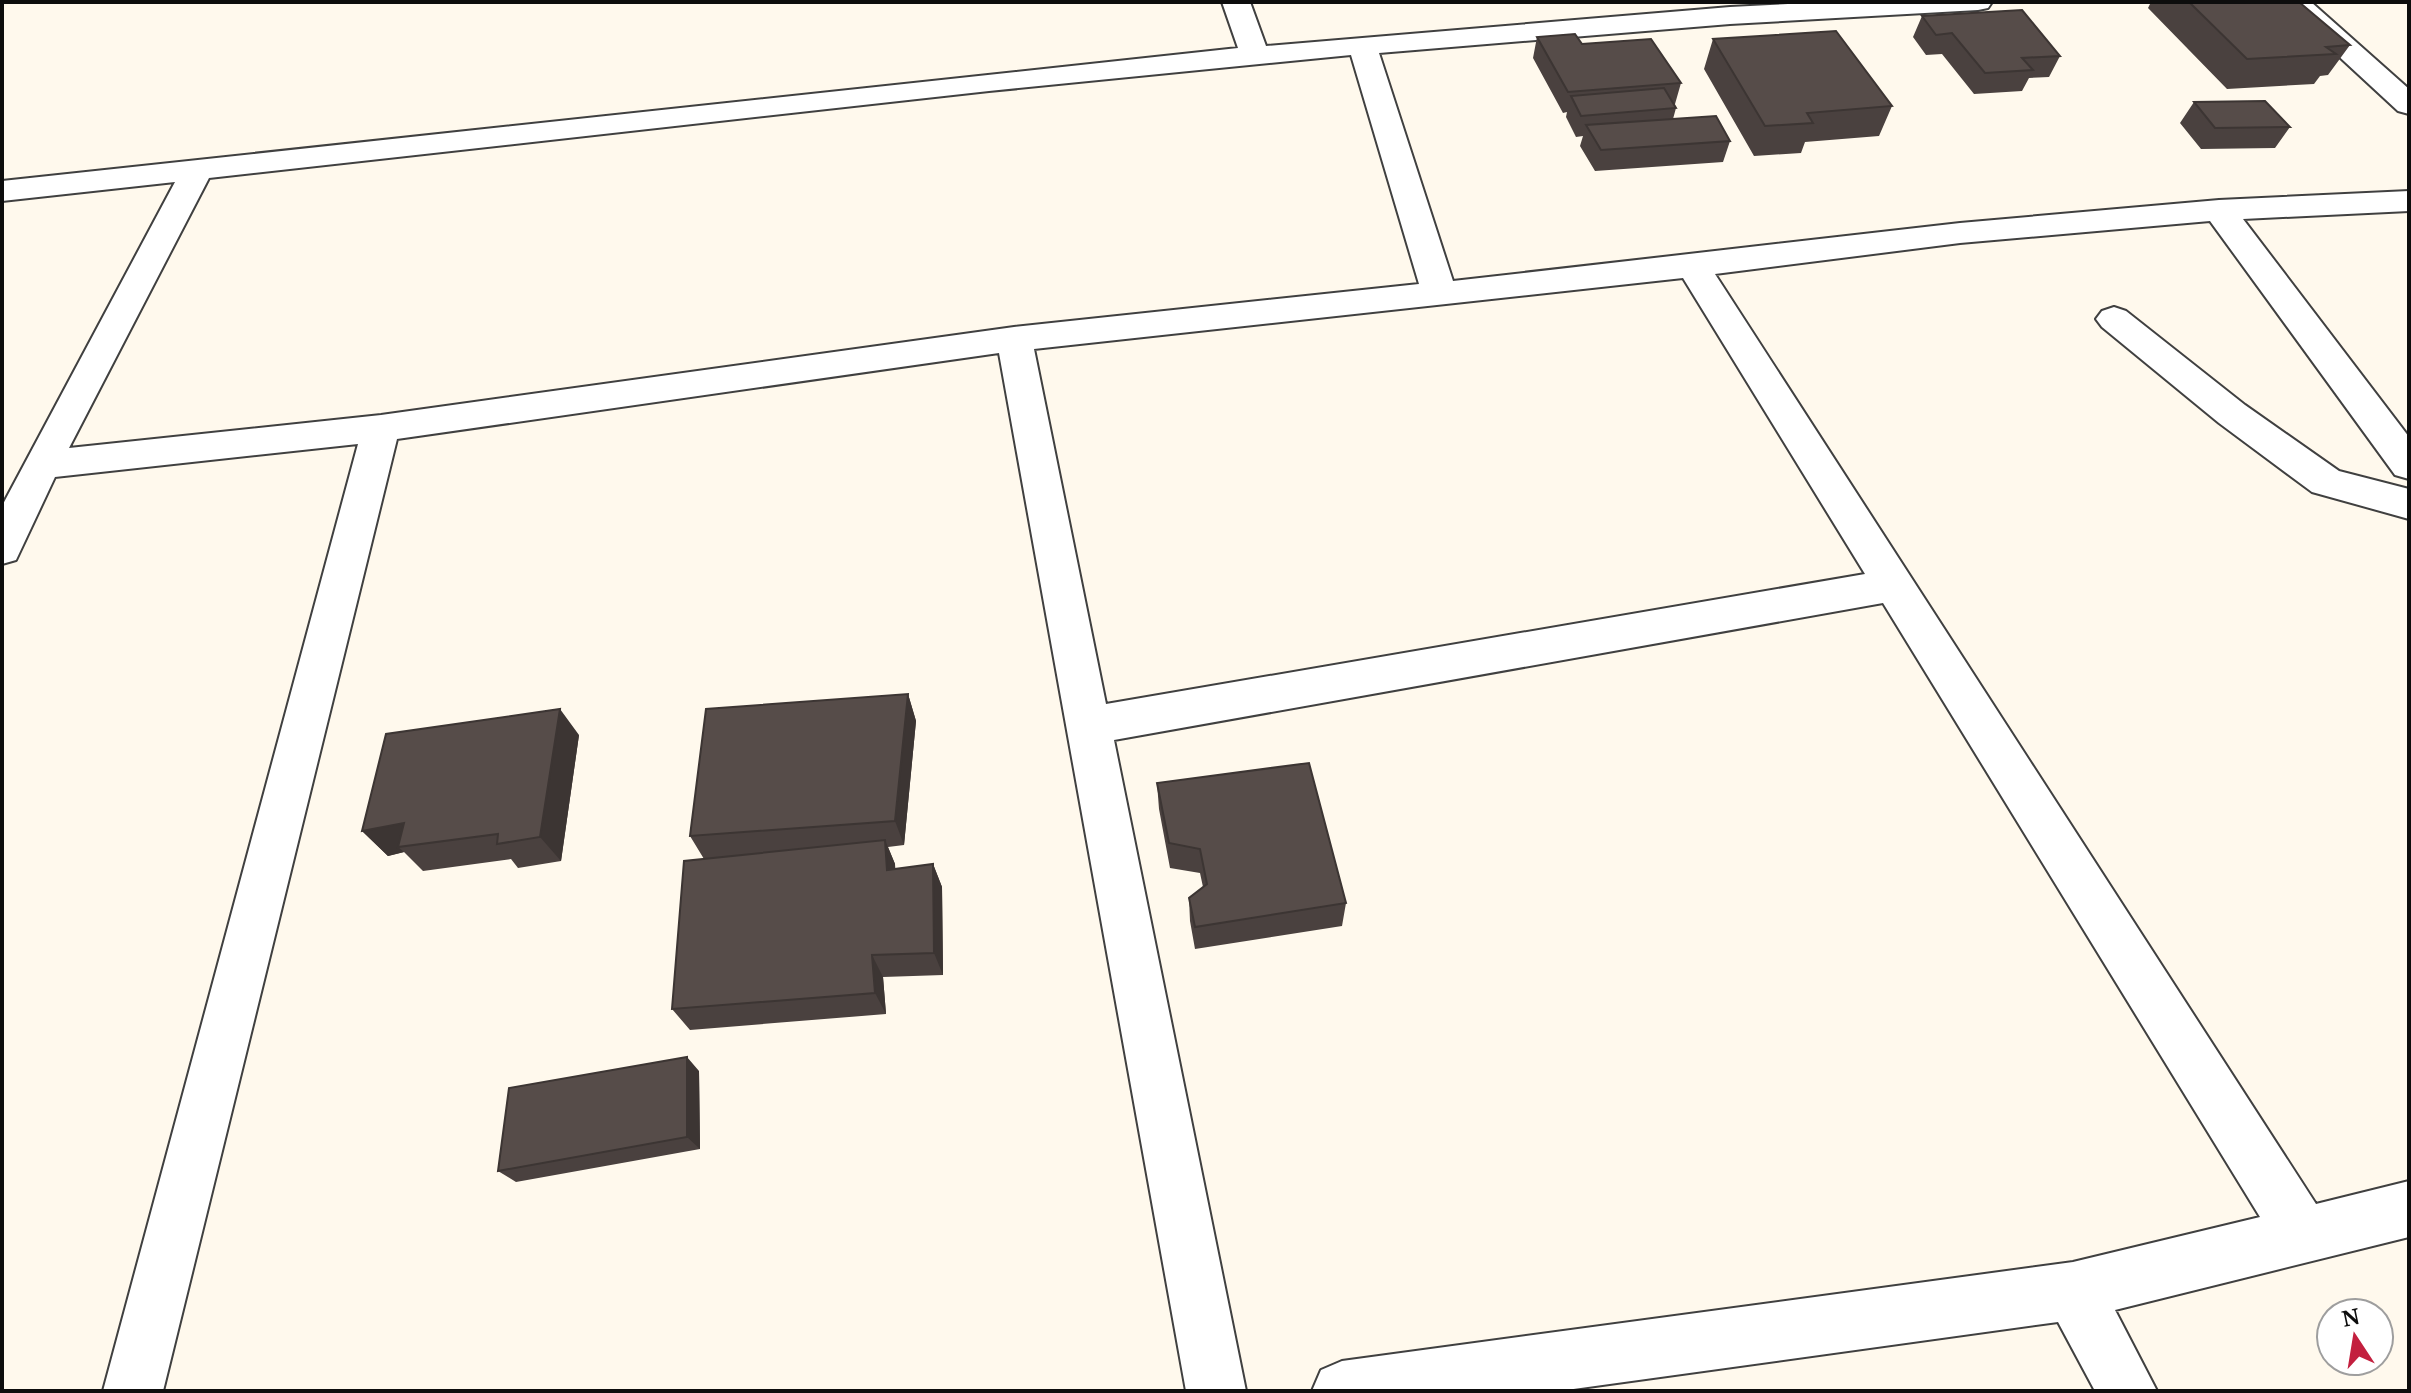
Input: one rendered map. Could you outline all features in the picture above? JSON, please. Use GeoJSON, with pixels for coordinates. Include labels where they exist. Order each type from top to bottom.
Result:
{"type":"FeatureCollection","features":[{"type":"Feature","properties":{"kind":"street"},"geometry":{"type":"LineString","coordinates":[[1236,2],[1255,55]]}},
{"type":"Feature","properties":{"kind":"street"},"geometry":{"type":"LineString","coordinates":[[2,191],[1255,55],[1624,24],[1978,2]]}},
{"type":"Feature","properties":{"kind":"street"},"geometry":{"type":"LineString","coordinates":[[2294,2],[2409,105]]}},
{"type":"Feature","properties":{"kind":"street"},"geometry":{"type":"LineString","coordinates":[[1362,45],[1439,292]]}},
{"type":"Feature","properties":{"kind":"street"},"geometry":{"type":"LineString","coordinates":[[2,549],[41,465],[197,171]]}},
{"type":"Feature","properties":{"kind":"street"},"geometry":{"type":"LineString","coordinates":[[41,465],[381,428],[1014,339],[1693,266],[1960,233],[2219,210],[2409,201]]}},
{"type":"Feature","properties":{"kind":"street"},"geometry":{"type":"LineString","coordinates":[[2219,210],[2409,465]]}},
{"type":"Feature","properties":{"kind":"street"},"geometry":{"type":"LineString","coordinates":[[1693,266],[2304,1236]]}},
{"type":"Feature","properties":{"kind":"street"},"geometry":{"type":"LineString","coordinates":[[2114,319],[2232,414],[2326,482],[2409,504]]}},
{"type":"Feature","properties":{"kind":"street"},"geometry":{"type":"LineString","coordinates":[[1014,339],[1216,1391]]}},
{"type":"Feature","properties":{"kind":"street"},"geometry":{"type":"LineString","coordinates":[[133,1391],[381,428]]}},
{"type":"Feature","properties":{"kind":"street"},"geometry":{"type":"LineString","coordinates":[[1088,726],[1893,585]]}},
{"type":"Feature","properties":{"kind":"street"},"geometry":{"type":"LineString","coordinates":[[1342,1391],[2073,1291],[2409,1209]]}},
{"type":"Feature","properties":{"kind":"street"},"geometry":{"type":"LineString","coordinates":[[2073,1291],[2127,1391]]}},
{"type":"Feature","properties":{"kind":"building"},"geometry":{"type":"Polygon","coordinates":[[[2189,2],[2299,2],[2350,45],[2326,47],[2336,54],[2247,59],[2189,2]]]}},
{"type":"Feature","properties":{"kind":"building"},"geometry":{"type":"Polygon","coordinates":[[[2022,10],[2060,56],[2022,58],[2033,70],[1985,73],[1952,33],[1936,35],[1922,16],[2022,10]]]}},
{"type":"Feature","properties":{"kind":"building"},"geometry":{"type":"Polygon","coordinates":[[[1836,31],[1892,106],[1807,113],[1813,123],[1765,126],[1713,39],[1836,31]]]}},
{"type":"Feature","properties":{"kind":"building"},"geometry":{"type":"Polygon","coordinates":[[[1575,34],[1582,44],[1651,39],[1681,83],[1568,92],[1537,37],[1575,34]]]}},
{"type":"Feature","properties":{"kind":"building"},"geometry":{"type":"Polygon","coordinates":[[[1664,88],[1676,108],[1581,116],[1571,96],[1664,88]]]}},
{"type":"Feature","properties":{"kind":"building"},"geometry":{"type":"Polygon","coordinates":[[[2265,101],[2290,127],[2215,128],[2194,102],[2265,101]]]}},
{"type":"Feature","properties":{"kind":"building"},"geometry":{"type":"Polygon","coordinates":[[[1716,116],[1730,141],[1601,150],[1586,125],[1716,116]]]}},
{"type":"Feature","properties":{"kind":"building"},"geometry":{"type":"Polygon","coordinates":[[[908,694],[895,821],[690,836],[706,709],[908,694]]]}},
{"type":"Feature","properties":{"kind":"building"},"geometry":{"type":"Polygon","coordinates":[[[560,709],[540,837],[497,844],[498,834],[398,847],[404,823],[362,831],[386,734],[560,709]]]}},
{"type":"Feature","properties":{"kind":"building"},"geometry":{"type":"Polygon","coordinates":[[[1309,763],[1346,903],[1195,927],[1189,898],[1207,884],[1200,849],[1169,843],[1157,783],[1309,763]]]}},
{"type":"Feature","properties":{"kind":"building"},"geometry":{"type":"Polygon","coordinates":[[[885,840],[887,870],[933,864],[934,953],[872,955],[875,993],[672,1009],[684,861],[885,840]]]}},
{"type":"Feature","properties":{"kind":"building"},"geometry":{"type":"Polygon","coordinates":[[[687,1057],[687,1137],[498,1171],[509,1088],[687,1057]]]}}]}
